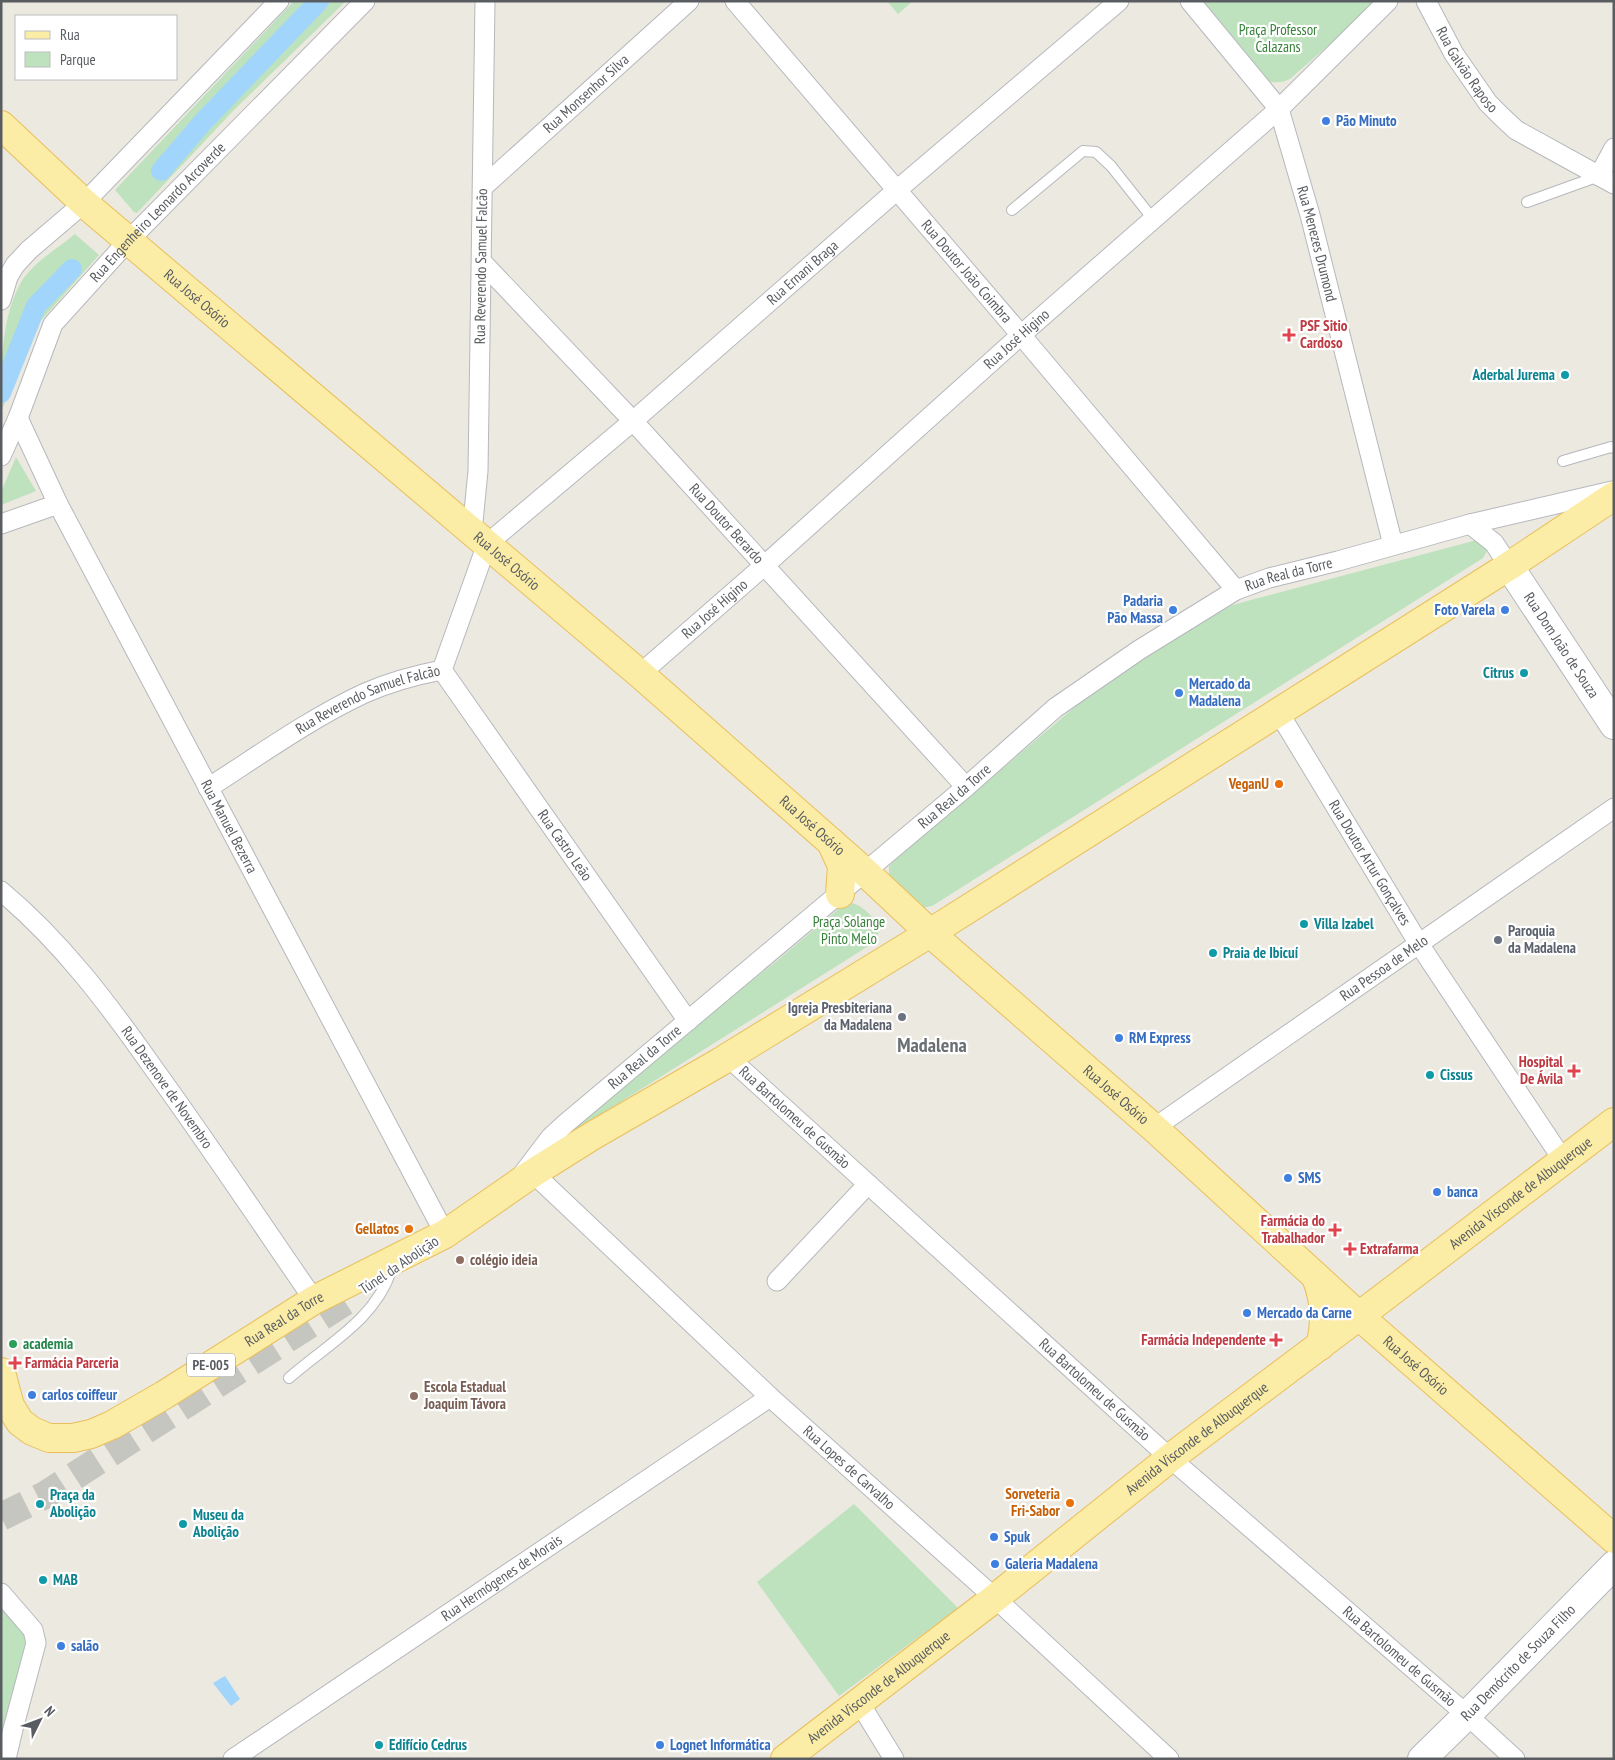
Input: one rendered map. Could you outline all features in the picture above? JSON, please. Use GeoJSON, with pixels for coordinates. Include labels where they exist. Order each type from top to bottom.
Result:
{"type":"FeatureCollection","features":[{"type":"Feature","properties":{"kind":"main road","name":"Rua José Osório"},"geometry":{"type":"LineString","coordinates":[[1,125],[84,203],[640,674],[866,872],[930,934],[1154,1128],[1359,1316],[1614,1539]]}},
{"type":"Feature","properties":{"kind":"main road","name":"Rua Real da Torre"},"geometry":{"type":"LineString","coordinates":[[1,1372],[10,1406],[20,1422],[32,1431],[49,1438],[73,1438],[112,1424],[164,1395],[314,1300],[445,1234],[523,1180],[592,1136],[728,1057],[930,934],[1509,566],[1614,496]]}},
{"type":"Feature","properties":{"kind":"main road","name":"Rua Dom João de Souza"},"geometry":{"type":"LineString","coordinates":[[1509,566],[1614,724]]}},
{"type":"Feature","properties":{"kind":"main road"},"geometry":{"type":"LineString","coordinates":[[831,842],[842,866],[840,894]]}},
{"type":"Feature","properties":{"kind":"main road","name":"Avenida Visconde de Albuquerque"},"geometry":{"type":"LineString","coordinates":[[785,1759],[996,1598],[1170,1458],[1614,1122]]}},
{"type":"Feature","properties":{"kind":"main road","name":"Túnel da Abolição"},"geometry":{"type":"LineString","coordinates":[[352,1297],[445,1234]]}},
{"type":"Feature","properties":{"kind":"main road"},"geometry":{"type":"LineString","coordinates":[[1316,1277],[1325,1312],[1320,1346]]}},
{"type":"Feature","properties":{"kind":"main road","name":"Rua Demócrito de Souza Filho"},"geometry":{"type":"LineString","coordinates":[[1422,1759],[1614,1565]]}},
{"type":"Feature","properties":{"kind":"street"},"geometry":{"type":"LineString","coordinates":[[1,300],[8,277],[29,250],[84,203],[279,1]]}},
{"type":"Feature","properties":{"kind":"street","name":"Rua Engenheiro Leonardo Arcoverde"},"geometry":{"type":"LineString","coordinates":[[1,456],[18,418],[53,324],[129,240],[365,1]]}},
{"type":"Feature","properties":{"kind":"street","name":"Rua Reverendo Samuel Falcão"},"geometry":{"type":"LineString","coordinates":[[208,788],[303,727],[365,693],[413,676],[442,670],[479,538],[478,471],[485,1]]}},
{"type":"Feature","properties":{"kind":"street","name":"Rua Monsenhor Silva"},"geometry":{"type":"LineString","coordinates":[[483,187],[689,1]]}},
{"type":"Feature","properties":{"kind":"street","name":"Rua Doutor João Coimbra"},"geometry":{"type":"LineString","coordinates":[[735,1],[898,190],[1236,590]]}},
{"type":"Feature","properties":{"kind":"street","name":"Rua Ernani Braga"},"geometry":{"type":"LineString","coordinates":[[479,538],[633,421],[898,190],[1119,1]]}},
{"type":"Feature","properties":{"kind":"street","name":"Rua Menezes Drumond"},"geometry":{"type":"LineString","coordinates":[[1190,1],[1279,108],[1310,215],[1393,545]]}},
{"type":"Feature","properties":{"kind":"street","name":"Rua José Higino"},"geometry":{"type":"LineString","coordinates":[[640,674],[1279,108],[1388,1]]}},
{"type":"Feature","properties":{"kind":"street","name":"Rua Galvão Raposo"},"geometry":{"type":"LineString","coordinates":[[1426,1],[1454,54],[1471,80],[1488,102],[1516,130],[1607,180]]}},
{"type":"Feature","properties":{"kind":"street"},"geometry":{"type":"LineString","coordinates":[[1607,180],[1614,148]]}},
{"type":"Feature","properties":{"kind":"street","name":"Rua Doutor Berardo"},"geometry":{"type":"LineString","coordinates":[[482,262],[765,564],[966,787]]}},
{"type":"Feature","properties":{"kind":"street","name":"Rua Manuel Bezerra"},"geometry":{"type":"LineString","coordinates":[[18,418],[58,504],[445,1234]]}},
{"type":"Feature","properties":{"kind":"street","name":"Rua Real da Torre"},"geometry":{"type":"LineString","coordinates":[[523,1180],[550,1138],[966,787],[1055,708],[1139,650],[1236,590],[1269,578],[1338,562],[1470,524],[1614,490]]}},
{"type":"Feature","properties":{"kind":"street"},"geometry":{"type":"LineString","coordinates":[[1,524],[58,504]]}},
{"type":"Feature","properties":{"kind":"street"},"geometry":{"type":"LineString","coordinates":[[1470,524],[1494,542],[1509,566]]}},
{"type":"Feature","properties":{"kind":"street","name":"Rua Castro Leão"},"geometry":{"type":"LineString","coordinates":[[442,670],[688,1021]]}},
{"type":"Feature","properties":{"kind":"street","name":"Rua Doutor Artur Gonçalves"},"geometry":{"type":"LineString","coordinates":[[1279,713],[1419,944],[1563,1160]]}},
{"type":"Feature","properties":{"kind":"street","name":"Rua Pessoa de Melo"},"geometry":{"type":"LineString","coordinates":[[1154,1128],[1614,808]]}},
{"type":"Feature","properties":{"kind":"street","name":"Rua Dezenove de Novembro"},"geometry":{"type":"LineString","coordinates":[[1,891],[47,934],[82,971],[119,1019],[173,1094],[314,1300]]}},
{"type":"Feature","properties":{"kind":"street","name":"Rua Bartolomeu de Gusmão"},"geometry":{"type":"LineString","coordinates":[[728,1057],[1170,1458],[1467,1715],[1515,1759]]}},
{"type":"Feature","properties":{"kind":"street","name":"Rua Lopes de Carvalho"},"geometry":{"type":"LineString","coordinates":[[523,1180],[996,1598],[1169,1759]]}},
{"type":"Feature","properties":{"kind":"street"},"geometry":{"type":"LineString","coordinates":[[777,1281],[868,1184]]}},
{"type":"Feature","properties":{"kind":"street","name":"Rua Hermógenes de Morais"},"geometry":{"type":"LineString","coordinates":[[233,1759],[770,1397]]}},
{"type":"Feature","properties":{"kind":"street"},"geometry":{"type":"LineString","coordinates":[[1,1593],[36,1635],[36,1643],[12,1729],[6,1759]]}},
{"type":"Feature","properties":{"kind":"street"},"geometry":{"type":"LineString","coordinates":[[859,1702],[894,1759]]}},
{"type":"Feature","properties":{"kind":"lane"},"geometry":{"type":"LineString","coordinates":[[1012,210],[1083,151],[1096,152],[1111,166],[1153,219]]}},
{"type":"Feature","properties":{"kind":"lane"},"geometry":{"type":"LineString","coordinates":[[1527,202],[1607,180]]}},
{"type":"Feature","properties":{"kind":"lane"},"geometry":{"type":"LineString","coordinates":[[1563,461],[1610,447],[1614,448]]}},
{"type":"Feature","properties":{"kind":"lane"},"geometry":{"type":"LineString","coordinates":[[288,1378],[359,1321],[373,1307],[386,1287],[391,1271]]}},
{"type":"Feature","properties":{"kind":"green space"},"geometry":{"type":"Polygon","coordinates":[[[294,1],[346,1],[233,111],[137,213],[134,212],[115,190],[294,1]]]}},
{"type":"Feature","properties":{"kind":"green space"},"geometry":{"type":"Polygon","coordinates":[[[887,1],[913,1],[898,14],[887,1]]]}},
{"type":"Feature","properties":{"kind":"green space","name":"Praça Professor Calazans"},"geometry":{"type":"Polygon","coordinates":[[[1198,1],[1379,1],[1291,78],[1276,82],[1267,81],[1198,1]]]}},
{"type":"Feature","properties":{"kind":"green space"},"geometry":{"type":"Polygon","coordinates":[[[75,234],[99,255],[37,325],[1,412],[3,343],[15,294],[23,279],[34,266],[75,234]]]}},
{"type":"Feature","properties":{"kind":"green space"},"geometry":{"type":"Polygon","coordinates":[[[16,457],[36,491],[1,505],[1,492],[16,457]]]}},
{"type":"Feature","properties":{"kind":"green space","name":"Praça Solange Pinto Melo"},"geometry":{"type":"Polygon","coordinates":[[[1477,540],[1488,549],[1483,558],[932,906],[922,908],[889,875],[889,866],[893,862],[1097,688],[1213,615],[1233,605],[1477,540]]]}},
{"type":"Feature","properties":{"kind":"green space","name":"Praça Solange Pinto Melo"},"geometry":{"type":"Polygon","coordinates":[[[848,903],[856,904],[862,908],[876,923],[878,927],[877,936],[870,945],[546,1149],[659,1058],[697,1023],[848,903]]]}},
{"type":"Feature","properties":{"kind":"green space"},"geometry":{"type":"Polygon","coordinates":[[[854,1504],[958,1608],[839,1696],[757,1582],[854,1504]]]}},
{"type":"Feature","properties":{"kind":"green space"},"geometry":{"type":"Polygon","coordinates":[[[1,1608],[4,1609],[28,1639],[1,1735],[1,1608]]]}},
{"type":"Feature","properties":{"kind":"water"},"geometry":{"type":"Polygon","coordinates":[[[225,1676],[240,1699],[231,1706],[213,1683],[225,1676]]]}},
{"type":"Feature","properties":{"kind":"waterway"},"geometry":{"type":"LineString","coordinates":[[161,171],[202,123],[319,1]]}},
{"type":"Feature","properties":{"kind":"waterway"},"geometry":{"type":"LineString","coordinates":[[1,393],[36,306],[72,269]]}},
{"type":"Feature","properties":{"kind":"tunnel"},"geometry":{"type":"LineString","coordinates":[[1,1517],[45,1495],[352,1297]]}},
{"type":"Feature","properties":{"kind":"place","name":"Pão Minuto"},"geometry":{"type":"Point","coordinates":[1326,121]}},
{"type":"Feature","properties":{"kind":"place","name":"PSF Sitio Cardoso"},"geometry":{"type":"Point","coordinates":[1289,335]}},
{"type":"Feature","properties":{"kind":"place","name":"Aderbal Jurema"},"geometry":{"type":"Point","coordinates":[1565,375]}},
{"type":"Feature","properties":{"kind":"place","name":"Padaria Pão Massa"},"geometry":{"type":"Point","coordinates":[1173,610]}},
{"type":"Feature","properties":{"kind":"place","name":"Foto Varela"},"geometry":{"type":"Point","coordinates":[1505,610]}},
{"type":"Feature","properties":{"kind":"place","name":"Citrus"},"geometry":{"type":"Point","coordinates":[1524,673]}},
{"type":"Feature","properties":{"kind":"place","name":"Mercado da Madalena"},"geometry":{"type":"Point","coordinates":[1179,693]}},
{"type":"Feature","properties":{"kind":"place","name":"VeganU"},"geometry":{"type":"Point","coordinates":[1279,784]}},
{"type":"Feature","properties":{"kind":"place","name":"Villa Izabel"},"geometry":{"type":"Point","coordinates":[1304,924]}},
{"type":"Feature","properties":{"kind":"place","name":"Paroquia da Madalena"},"geometry":{"type":"Point","coordinates":[1498,940]}},
{"type":"Feature","properties":{"kind":"place","name":"Praia de Ibicuí"},"geometry":{"type":"Point","coordinates":[1213,953]}},
{"type":"Feature","properties":{"kind":"place","name":"Igreja Presbiteriana da Madalena"},"geometry":{"type":"Point","coordinates":[902,1017]}},
{"type":"Feature","properties":{"kind":"place","name":"RM Express"},"geometry":{"type":"Point","coordinates":[1119,1038]}},
{"type":"Feature","properties":{"kind":"place","name":"Hospital De Ávila"},"geometry":{"type":"Point","coordinates":[1574,1071]}},
{"type":"Feature","properties":{"kind":"place","name":"Cissus"},"geometry":{"type":"Point","coordinates":[1430,1075]}},
{"type":"Feature","properties":{"kind":"place","name":"SMS"},"geometry":{"type":"Point","coordinates":[1288,1178]}},
{"type":"Feature","properties":{"kind":"place","name":"banca"},"geometry":{"type":"Point","coordinates":[1437,1192]}},
{"type":"Feature","properties":{"kind":"place","name":"Gellatos"},"geometry":{"type":"Point","coordinates":[409,1229]}},
{"type":"Feature","properties":{"kind":"place","name":"Farmácia do Trabalhador"},"geometry":{"type":"Point","coordinates":[1335,1230]}},
{"type":"Feature","properties":{"kind":"place","name":"Extrafarma"},"geometry":{"type":"Point","coordinates":[1350,1249]}},
{"type":"Feature","properties":{"kind":"place","name":"colégio ideia"},"geometry":{"type":"Point","coordinates":[460,1260]}},
{"type":"Feature","properties":{"kind":"place","name":"Mercado da Carne"},"geometry":{"type":"Point","coordinates":[1247,1313]}},
{"type":"Feature","properties":{"kind":"place","name":"Farmácia Independente"},"geometry":{"type":"Point","coordinates":[1276,1340]}},
{"type":"Feature","properties":{"kind":"place","name":"academia"},"geometry":{"type":"Point","coordinates":[13,1344]}},
{"type":"Feature","properties":{"kind":"place","name":"Farmácia Parceria"},"geometry":{"type":"Point","coordinates":[15,1363]}},
{"type":"Feature","properties":{"kind":"place","name":"carlos coiffeur"},"geometry":{"type":"Point","coordinates":[32,1395]}},
{"type":"Feature","properties":{"kind":"place","name":"Escola Estadual Joaquim Távora"},"geometry":{"type":"Point","coordinates":[414,1396]}},
{"type":"Feature","properties":{"kind":"place","name":"Sorveteria Fri-Sabor"},"geometry":{"type":"Point","coordinates":[1070,1503]}},
{"type":"Feature","properties":{"kind":"place","name":"Praça da Abolição"},"geometry":{"type":"Point","coordinates":[40,1504]}},
{"type":"Feature","properties":{"kind":"place","name":"Museu da Abolição"},"geometry":{"type":"Point","coordinates":[183,1524]}},
{"type":"Feature","properties":{"kind":"place","name":"Spuk"},"geometry":{"type":"Point","coordinates":[994,1537]}},
{"type":"Feature","properties":{"kind":"place","name":"Galeria Madalena"},"geometry":{"type":"Point","coordinates":[995,1564]}},
{"type":"Feature","properties":{"kind":"place","name":"MAB"},"geometry":{"type":"Point","coordinates":[43,1580]}},
{"type":"Feature","properties":{"kind":"place","name":"salão"},"geometry":{"type":"Point","coordinates":[61,1646]}},
{"type":"Feature","properties":{"kind":"place","name":"Edifício Cedrus"},"geometry":{"type":"Point","coordinates":[379,1745]}},
{"type":"Feature","properties":{"kind":"place","name":"Lognet Informática"},"geometry":{"type":"Point","coordinates":[660,1745]}},
{"type":"Feature","properties":{"kind":"district","name":"Madalena"},"geometry":{"type":"Point","coordinates":[932,1045]}}]}
